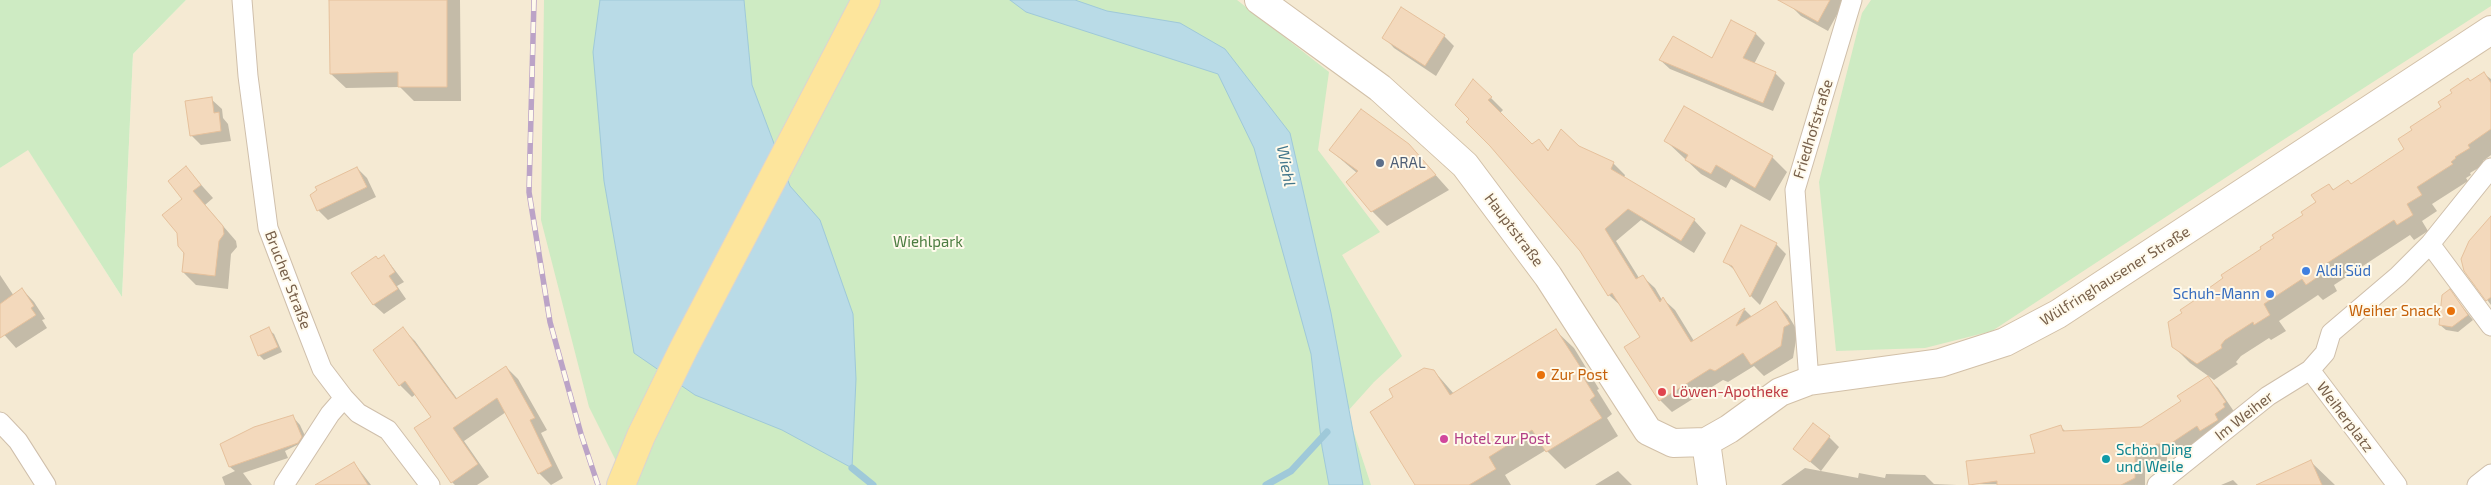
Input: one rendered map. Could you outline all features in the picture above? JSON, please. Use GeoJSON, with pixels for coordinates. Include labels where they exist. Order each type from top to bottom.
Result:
{"type":"FeatureCollection","features":[{"type":"Feature","properties":{"kind":"main road"},"geometry":{"type":"LineString","coordinates":[[621,485],[641,436],[684,348],[866,0]]}},
{"type":"Feature","properties":{"kind":"street","name":"Brucher Straße"},"geometry":{"type":"LineString","coordinates":[[242,0],[248,76],[268,228],[322,368],[344,398],[358,413],[388,430],[430,485]]}},
{"type":"Feature","properties":{"kind":"street","name":"Hauptstraße"},"geometry":{"type":"LineString","coordinates":[[1259,0],[1380,88],[1465,165],[1548,276],[1648,431],[1673,443],[1706,442]]}},
{"type":"Feature","properties":{"kind":"street","name":"Friedhofstraße"},"geometry":{"type":"LineString","coordinates":[[1809,381],[1795,190],[1852,0]]}},
{"type":"Feature","properties":{"kind":"street","name":"Wülfringhausener Straße"},"geometry":{"type":"LineString","coordinates":[[1706,442],[1729,430],[1780,392],[1809,381],[1940,363],[2014,337],[2058,314],[2491,30]]}},
{"type":"Feature","properties":{"kind":"street","name":"Weiherplatz"},"geometry":{"type":"LineString","coordinates":[[2396,485],[2310,370],[2325,353],[2331,333],[2398,276],[2430,244],[2491,168]]}},
{"type":"Feature","properties":{"kind":"street"},"geometry":{"type":"LineString","coordinates":[[2430,244],[2491,326]]}},
{"type":"Feature","properties":{"kind":"street","name":"Im Weiher"},"geometry":{"type":"LineString","coordinates":[[2157,485],[2268,396],[2310,370]]}},
{"type":"Feature","properties":{"kind":"street"},"geometry":{"type":"LineString","coordinates":[[284,485],[330,414],[344,398]]}},
{"type":"Feature","properties":{"kind":"street"},"geometry":{"type":"LineString","coordinates":[[0,422],[18,441],[46,485]]}},
{"type":"Feature","properties":{"kind":"street"},"geometry":{"type":"LineString","coordinates":[[1706,442],[1712,485]]}},
{"type":"Feature","properties":{"kind":"street"},"geometry":{"type":"LineString","coordinates":[[2477,485],[2491,474]]}},
{"type":"Feature","properties":{"kind":"shaded area"},"geometry":{"type":"Polygon","coordinates":[[[186,0],[2491,0],[2491,485],[0,485],[0,168],[28,149],[122,297],[133,54],[186,0]]]}},
{"type":"Feature","properties":{"kind":"green space"},"geometry":{"type":"Polygon","coordinates":[[[0,0],[186,0],[133,54],[122,297],[28,150],[0,168],[0,0]]]}},
{"type":"Feature","properties":{"kind":"green space","name":"Wiehlpark"},"geometry":{"type":"Polygon","coordinates":[[[544,0],[1237,0],[1329,72],[1318,150],[1380,232],[1342,255],[1402,356],[1374,382],[1347,412],[1371,485],[628,485],[589,407],[541,220],[544,0]]]}},
{"type":"Feature","properties":{"kind":"green space"},"geometry":{"type":"Polygon","coordinates":[[[1871,0],[2491,0],[2491,6],[1992,331],[1925,348],[1836,351],[1819,182],[1862,13],[1871,0]]]}},
{"type":"Feature","properties":{"kind":"water"},"geometry":{"type":"Polygon","coordinates":[[[600,0],[744,0],[752,85],[790,186],[820,220],[853,314],[856,379],[852,468],[782,430],[695,395],[634,353],[604,181],[593,52],[600,0]]]}},
{"type":"Feature","properties":{"kind":"water","name":"Wiehl"},"geometry":{"type":"Polygon","coordinates":[[[1010,0],[1075,0],[1107,11],[1180,23],[1225,49],[1290,133],[1331,313],[1363,485],[1329,485],[1322,447],[1311,354],[1254,148],[1218,74],[1026,12],[1010,0]]]}},
{"type":"Feature","properties":{"kind":"building"},"geometry":{"type":"Polygon","coordinates":[[[329,0],[447,0],[447,87],[398,87],[398,72],[330,74],[329,0]]]}},
{"type":"Feature","properties":{"kind":"building"},"geometry":{"type":"Polygon","coordinates":[[[1778,0],[1830,0],[1818,22],[1778,0]]]}},
{"type":"Feature","properties":{"kind":"building"},"geometry":{"type":"Polygon","coordinates":[[[1401,7],[1445,35],[1425,66],[1382,38],[1401,7]]]}},
{"type":"Feature","properties":{"kind":"building"},"geometry":{"type":"Polygon","coordinates":[[[1731,20],[1756,33],[1743,58],[1776,72],[1763,103],[1659,60],[1673,36],[1712,58],[1731,20]]]}},
{"type":"Feature","properties":{"kind":"building"},"geometry":{"type":"Polygon","coordinates":[[[2484,72],[2491,83],[2491,129],[2468,145],[2470,148],[2455,157],[2451,162],[2453,164],[2417,187],[2422,195],[2407,204],[2413,215],[2397,225],[2394,220],[2318,269],[2322,274],[2306,285],[2302,279],[2264,304],[2270,315],[2254,325],[2253,322],[2225,340],[2221,345],[2222,348],[2197,364],[2172,347],[2168,322],[2182,313],[2180,310],[2210,290],[2209,288],[2223,278],[2221,275],[2261,249],[2260,247],[2274,238],[2272,235],[2303,215],[2301,212],[2316,202],[2311,195],[2329,184],[2333,190],[2348,180],[2351,184],[2404,149],[2398,139],[2412,130],[2410,127],[2441,107],[2438,102],[2452,93],[2450,90],[2468,78],[2470,81],[2484,72]]]}},
{"type":"Feature","properties":{"kind":"building"},"geometry":{"type":"Polygon","coordinates":[[[1473,79],[1492,97],[1488,100],[1532,144],[1539,139],[1548,151],[1561,129],[1579,146],[1614,162],[1611,169],[1695,219],[1681,241],[1628,209],[1605,229],[1636,279],[1643,275],[1660,302],[1663,297],[1691,342],[1745,308],[1736,326],[1776,301],[1790,324],[1784,327],[1781,346],[1751,365],[1743,353],[1715,371],[1710,369],[1659,401],[1624,347],[1640,337],[1612,293],[1608,296],[1580,251],[1490,146],[1466,122],[1469,119],[1455,105],[1473,79]]]}},
{"type":"Feature","properties":{"kind":"building"},"geometry":{"type":"Polygon","coordinates":[[[212,97],[214,113],[219,112],[221,131],[190,136],[185,101],[212,97]]]}},
{"type":"Feature","properties":{"kind":"building"},"geometry":{"type":"Polygon","coordinates":[[[1684,106],[1773,156],[1755,188],[1716,165],[1711,174],[1685,160],[1688,155],[1664,141],[1684,106]]]}},
{"type":"Feature","properties":{"kind":"building"},"geometry":{"type":"Polygon","coordinates":[[[1361,109],[1409,144],[1436,175],[1371,212],[1346,182],[1358,171],[1329,150],[1361,109]]]}},
{"type":"Feature","properties":{"kind":"building"},"geometry":{"type":"Polygon","coordinates":[[[186,166],[201,185],[193,191],[223,226],[224,234],[219,241],[215,276],[182,272],[184,253],[178,246],[177,233],[162,215],[182,199],[168,181],[186,166]]]}},
{"type":"Feature","properties":{"kind":"building"},"geometry":{"type":"Polygon","coordinates":[[[357,167],[367,187],[317,211],[310,195],[317,190],[315,187],[357,167]]]}},
{"type":"Feature","properties":{"kind":"building"},"geometry":{"type":"Polygon","coordinates":[[[2491,216],[2491,297],[2486,301],[2464,271],[2461,259],[2469,241],[2491,216]]]}},
{"type":"Feature","properties":{"kind":"building"},"geometry":{"type":"Polygon","coordinates":[[[1741,225],[1777,243],[1750,297],[1732,266],[1723,262],[1741,225]]]}},
{"type":"Feature","properties":{"kind":"building"},"geometry":{"type":"Polygon","coordinates":[[[384,255],[395,272],[389,276],[398,289],[373,305],[351,273],[376,256],[378,259],[384,255]]]}},
{"type":"Feature","properties":{"kind":"building"},"geometry":{"type":"Polygon","coordinates":[[[22,288],[34,306],[31,308],[36,315],[0,338],[0,304],[22,288]]]}},
{"type":"Feature","properties":{"kind":"building"},"geometry":{"type":"Polygon","coordinates":[[[2450,289],[2468,315],[2452,327],[2439,325],[2442,295],[2450,289]]]}},
{"type":"Feature","properties":{"kind":"building"},"geometry":{"type":"Polygon","coordinates":[[[269,327],[278,347],[258,356],[250,336],[269,327]]]}},
{"type":"Feature","properties":{"kind":"building"},"geometry":{"type":"Polygon","coordinates":[[[403,327],[456,399],[506,366],[535,418],[530,420],[552,466],[538,474],[497,398],[453,428],[478,464],[451,483],[414,428],[431,417],[405,381],[399,386],[373,350],[403,327]]]}},
{"type":"Feature","properties":{"kind":"building"},"geometry":{"type":"Polygon","coordinates":[[[1556,329],[1583,371],[1580,372],[1595,396],[1590,400],[1602,418],[1546,452],[1532,430],[1489,457],[1496,469],[1469,485],[1415,485],[1370,412],[1393,397],[1389,389],[1424,368],[1434,370],[1450,395],[1556,329]]]}},
{"type":"Feature","properties":{"kind":"building"},"geometry":{"type":"Polygon","coordinates":[[[2208,376],[2226,402],[2223,404],[2225,407],[2215,414],[2218,420],[2200,431],[2197,426],[2170,444],[2156,444],[2156,451],[2135,451],[2135,478],[2121,485],[1997,485],[1997,481],[1969,485],[1966,461],[2035,453],[2030,435],[2061,425],[2063,431],[2141,427],[2181,401],[2177,396],[2208,376]]]}},
{"type":"Feature","properties":{"kind":"building"},"geometry":{"type":"Polygon","coordinates":[[[293,415],[302,437],[298,443],[229,467],[220,444],[254,427],[293,415]]]}},
{"type":"Feature","properties":{"kind":"building"},"geometry":{"type":"Polygon","coordinates":[[[1813,423],[1830,436],[1810,462],[1793,449],[1813,423]]]}},
{"type":"Feature","properties":{"kind":"building"},"geometry":{"type":"Polygon","coordinates":[[[2311,460],[2322,485],[2256,485],[2298,466],[2311,460]]]}},
{"type":"Feature","properties":{"kind":"building"},"geometry":{"type":"Polygon","coordinates":[[[354,462],[368,485],[315,485],[354,462]]]}},
{"type":"Feature","properties":{"kind":"waterway"},"geometry":{"type":"LineString","coordinates":[[1266,485],[1291,471],[1327,432]]}},
{"type":"Feature","properties":{"kind":"waterway"},"geometry":{"type":"LineString","coordinates":[[852,468],[873,485]]}},
{"type":"Feature","properties":{"kind":"railway"},"geometry":{"type":"LineString","coordinates":[[534,0],[529,192],[550,322],[581,434],[598,485]]}},
{"type":"Feature","properties":{"kind":"place","name":"ARAL"},"geometry":{"type":"Point","coordinates":[1380,163]}},
{"type":"Feature","properties":{"kind":"place","name":"Aldi Süd"},"geometry":{"type":"Point","coordinates":[2306,271]}},
{"type":"Feature","properties":{"kind":"place","name":"Schuh-Mann"},"geometry":{"type":"Point","coordinates":[2270,294]}},
{"type":"Feature","properties":{"kind":"place","name":"Weiher Snack"},"geometry":{"type":"Point","coordinates":[2451,311]}},
{"type":"Feature","properties":{"kind":"place","name":"Zur Post"},"geometry":{"type":"Point","coordinates":[1541,375]}},
{"type":"Feature","properties":{"kind":"place","name":"Löwen-Apotheke"},"geometry":{"type":"Point","coordinates":[1662,392]}},
{"type":"Feature","properties":{"kind":"place","name":"Hotel zur Post"},"geometry":{"type":"Point","coordinates":[1444,439]}},
{"type":"Feature","properties":{"kind":"place","name":"Schön Ding und Weile"},"geometry":{"type":"Point","coordinates":[2106,459]}}]}
